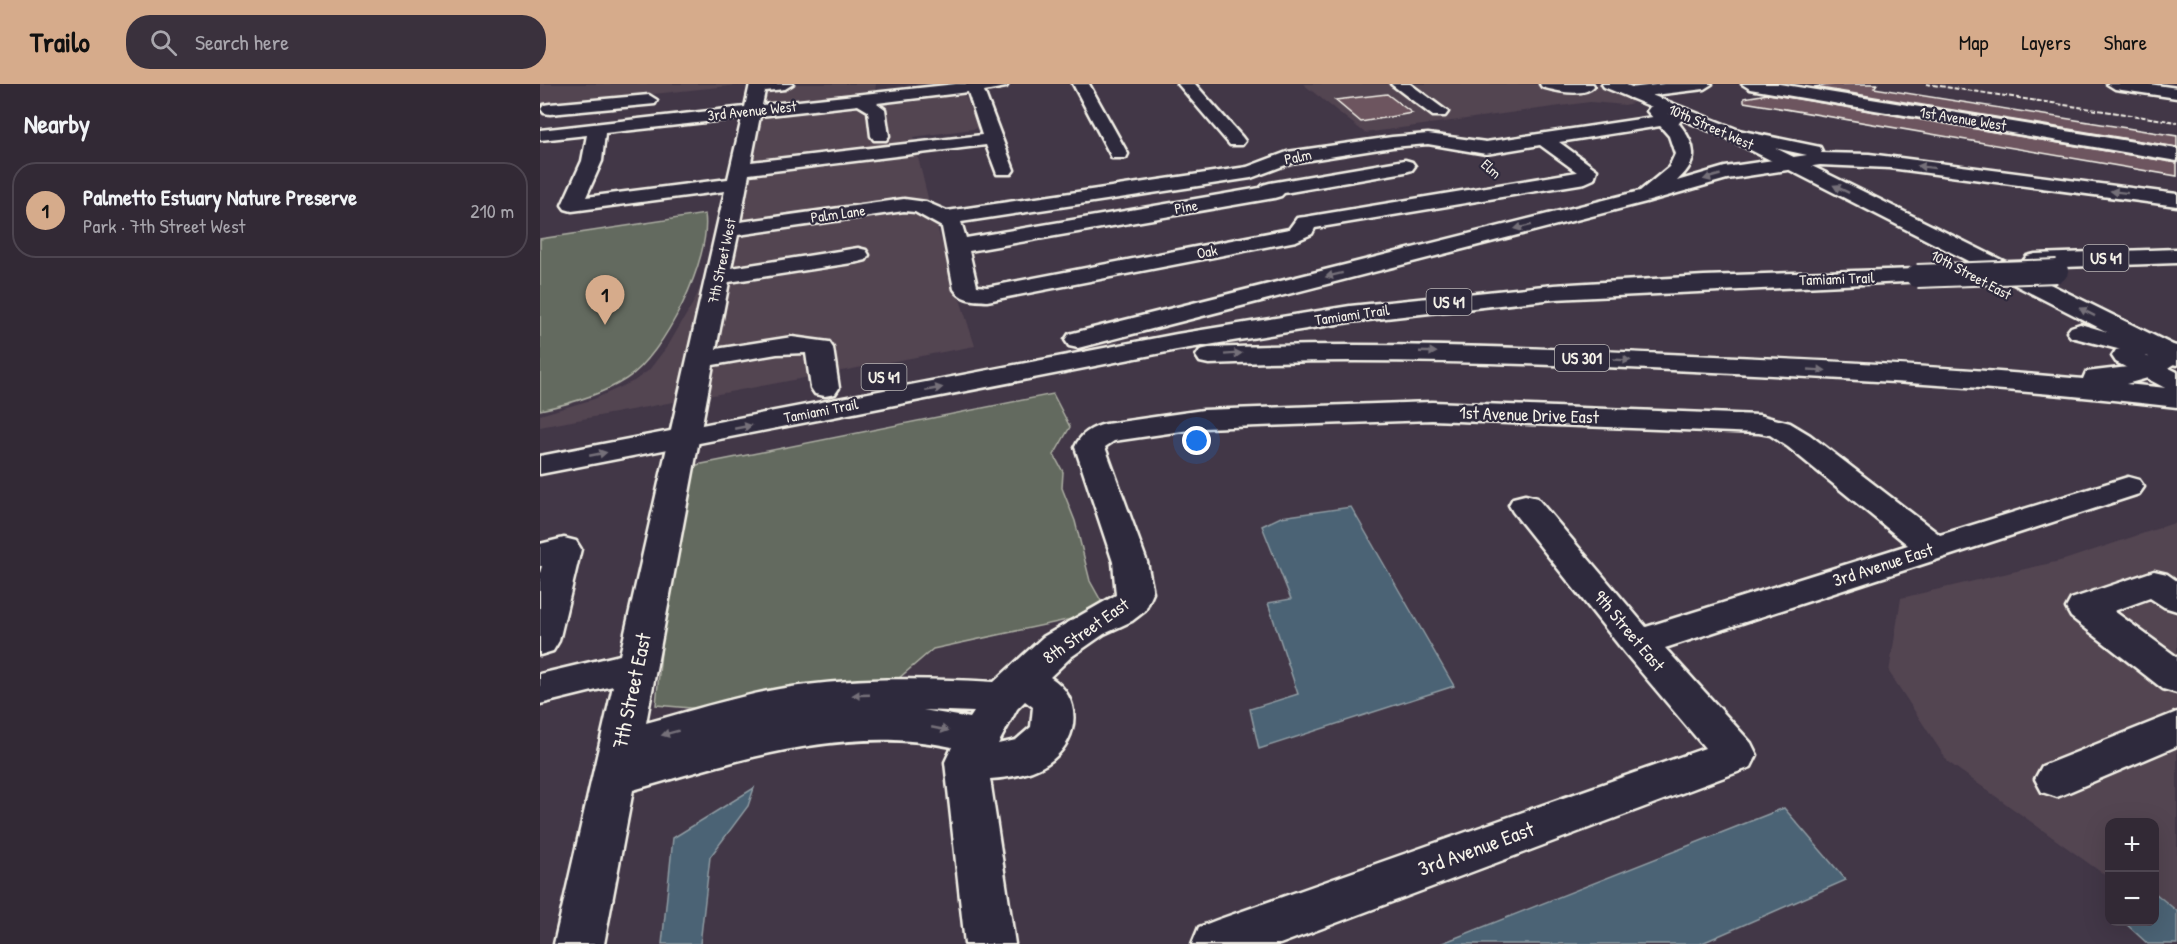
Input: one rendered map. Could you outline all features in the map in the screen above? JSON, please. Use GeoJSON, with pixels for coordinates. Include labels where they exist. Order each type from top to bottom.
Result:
{"type":"FeatureCollection","features":[{"type":"Feature","properties":{"kind":"main road"},"geometry":{"type":"LineString","coordinates":[[640,124],[642,109],[658,84]]}},
{"type":"Feature","properties":{"kind":"main road"},"geometry":{"type":"LineString","coordinates":[[757,85],[785,84]]}},
{"type":"Feature","properties":{"kind":"main road","name":"3rd Avenue West"},"geometry":{"type":"LineString","coordinates":[[540,135],[751,111],[867,94],[1000,84]]}},
{"type":"Feature","properties":{"kind":"main road"},"geometry":{"type":"LineString","coordinates":[[1081,84],[1119,154]]}},
{"type":"Feature","properties":{"kind":"main road"},"geometry":{"type":"LineString","coordinates":[[1186,84],[1236,141]]}},
{"type":"Feature","properties":{"kind":"main road"},"geometry":{"type":"LineString","coordinates":[[1399,84],[1438,112]]}},
{"type":"Feature","properties":{"kind":"main road"},"geometry":{"type":"LineString","coordinates":[[1548,84],[1582,85]]}},
{"type":"Feature","properties":{"kind":"main road","name":"10th Street West"},"geometry":{"type":"LineString","coordinates":[[1610,84],[1699,119],[1790,164]]}},
{"type":"Feature","properties":{"kind":"main road"},"geometry":{"type":"LineString","coordinates":[[2115,84],[2177,93]]}},
{"type":"Feature","properties":{"kind":"main road","name":"7th Street West"},"geometry":{"type":"LineString","coordinates":[[688,426],[757,85]]}},
{"type":"Feature","properties":{"kind":"main road"},"geometry":{"type":"LineString","coordinates":[[974,85],[1004,170]]}},
{"type":"Feature","properties":{"kind":"main road","name":"1st Avenue West"},"geometry":{"type":"LineString","coordinates":[[1630,93],[1754,85],[2177,155]]}},
{"type":"Feature","properties":{"kind":"main road","name":"10th Street West"},"geometry":{"type":"LineString","coordinates":[[1630,93],[1661,114],[1764,167]]}},
{"type":"Feature","properties":{"kind":"main road"},"geometry":{"type":"LineString","coordinates":[[867,94],[876,109],[880,136]]}},
{"type":"Feature","properties":{"kind":"main road"},"geometry":{"type":"LineString","coordinates":[[550,109],[649,100]]}},
{"type":"Feature","properties":{"kind":"main road"},"geometry":{"type":"LineString","coordinates":[[1476,139],[1485,148],[1538,131],[1554,121],[1661,114]]}},
{"type":"Feature","properties":{"kind":"main road"},"geometry":{"type":"LineString","coordinates":[[1538,131],[1575,134],[1661,114]]}},
{"type":"Feature","properties":{"kind":"main road"},"geometry":{"type":"LineString","coordinates":[[1639,198],[1677,172],[1684,156],[1684,147],[1672,140],[1661,114]]}},
{"type":"Feature","properties":{"kind":"main road"},"geometry":{"type":"LineString","coordinates":[[1554,121],[1575,134]]}},
{"type":"Feature","properties":{"kind":"main road"},"geometry":{"type":"LineString","coordinates":[[597,129],[592,161],[572,205],[739,177],[993,140]]}},
{"type":"Feature","properties":{"kind":"main road","name":"Oak"},"geometry":{"type":"LineString","coordinates":[[957,246],[966,289],[979,294],[1005,292],[1296,234],[1304,229],[1305,222],[1442,201],[1501,178],[1578,179],[1587,175],[1587,170],[1538,131]]}},
{"type":"Feature","properties":{"kind":"main road"},"geometry":{"type":"LineString","coordinates":[[1732,134],[1777,145],[1889,163],[2177,200]]}},
{"type":"Feature","properties":{"kind":"main road","name":"Palm"},"geometry":{"type":"LineString","coordinates":[[945,218],[1251,172],[1287,158],[1357,147],[1428,139],[1451,142],[1476,139]]}},
{"type":"Feature","properties":{"kind":"main road","name":"Elm"},"geometry":{"type":"LineString","coordinates":[[1476,139],[1475,153],[1501,178]]}},
{"type":"Feature","properties":{"kind":"main road"},"geometry":{"type":"LineString","coordinates":[[1442,201],[1420,183],[1405,166],[1423,150],[1451,142]]}},
{"type":"Feature","properties":{"kind":"main road"},"geometry":{"type":"LineString","coordinates":[[1566,154],[1588,151]]}},
{"type":"Feature","properties":{"kind":"main road"},"geometry":{"type":"LineString","coordinates":[[1077,341],[1639,198],[1725,173],[1843,159],[1889,163]]}},
{"type":"Feature","properties":{"kind":"main road","name":"10th Street East"},"geometry":{"type":"LineString","coordinates":[[1790,164],[2168,358],[2177,383]]}},
{"type":"Feature","properties":{"kind":"main road","name":"Pine"},"geometry":{"type":"LineString","coordinates":[[957,246],[1405,166]]}},
{"type":"Feature","properties":{"kind":"main road","name":"10th Street East"},"geometry":{"type":"LineString","coordinates":[[1764,167],[2080,332],[2168,358]]}},
{"type":"Feature","properties":{"kind":"main road"},"geometry":{"type":"LineString","coordinates":[[1251,172],[1305,222]]}},
{"type":"Feature","properties":{"kind":"main road","name":"Palm Lane"},"geometry":{"type":"LineString","coordinates":[[729,230],[904,205],[919,206],[945,218]]}},
{"type":"Feature","properties":{"kind":"main road"},"geometry":{"type":"LineString","coordinates":[[945,218],[953,226],[957,246]]}},
{"type":"Feature","properties":{"kind":"main road"},"geometry":{"type":"LineString","coordinates":[[718,277],[858,255]]}},
{"type":"Feature","properties":{"kind":"main road","name":"Tamiami Trail"},"geometry":{"type":"LineString","coordinates":[[540,442],[688,426],[987,379],[1250,330],[1350,314],[1477,299],[1638,286],[2036,261],[2177,256]]}},
{"type":"Feature","properties":{"kind":"main road","name":"Tamiami Trail"},"geometry":{"type":"LineString","coordinates":[[540,465],[825,388],[1077,341],[1266,309],[1422,290],[1617,274],[1907,270],[2057,271],[2177,267]]}},
{"type":"Feature","properties":{"kind":"main road"},"geometry":{"type":"LineString","coordinates":[[702,360],[791,345],[808,345],[820,348],[825,388]]}},
{"type":"Feature","properties":{"kind":"main road","name":"US 301"},"geometry":{"type":"LineString","coordinates":[[987,379],[1203,356],[1287,351],[1497,354],[1932,375],[2177,398]]}},
{"type":"Feature","properties":{"kind":"main road"},"geometry":{"type":"LineString","coordinates":[[1932,375],[2118,378],[2168,358]]}},
{"type":"Feature","properties":{"kind":"main road","name":"1st Avenue Drive East"},"geometry":{"type":"LineString","coordinates":[[1090,447],[1092,442],[1106,433],[1203,419],[1432,411],[1759,424],[1780,429],[1799,441],[1935,549]]}},
{"type":"Feature","properties":{"kind":"main road","name":"7th Street East"},"geometry":{"type":"LineString","coordinates":[[579,944],[688,426]]}},
{"type":"Feature","properties":{"kind":"main road","name":"8th Street East"},"geometry":{"type":"LineString","coordinates":[[974,749],[1013,689],[1057,647],[1132,602],[1135,593],[1130,562],[1090,447]]}},
{"type":"Feature","properties":{"kind":"main road","name":"3rd Avenue East"},"geometry":{"type":"LineString","coordinates":[[1638,643],[2128,487]]}},
{"type":"Feature","properties":{"kind":"main road","name":"9th Street East"},"geometry":{"type":"LineString","coordinates":[[1525,505],[1638,643],[1736,755]]}},
{"type":"Feature","properties":{"kind":"main road"},"geometry":{"type":"LineString","coordinates":[[540,555],[564,549],[540,641]]}},
{"type":"Feature","properties":{"kind":"main road"},"geometry":{"type":"LineString","coordinates":[[2169,582],[2084,608],[2177,678]]}},
{"type":"Feature","properties":{"kind":"main road"},"geometry":{"type":"LineString","coordinates":[[540,689],[637,665]]}},
{"type":"Feature","properties":{"kind":"main road"},"geometry":{"type":"LineString","coordinates":[[617,762],[774,720],[840,726],[903,709],[1013,689],[1047,695],[1053,705],[1054,726],[1048,737],[1037,748],[1019,757],[1000,762],[930,727],[903,709]]}},
{"type":"Feature","properties":{"kind":"main road"},"geometry":{"type":"LineString","coordinates":[[2056,779],[2177,728]]}},
{"type":"Feature","properties":{"kind":"main road"},"geometry":{"type":"LineString","coordinates":[[974,749],[990,944]]}},
{"type":"Feature","properties":{"kind":"main road","name":"3rd Avenue East"},"geometry":{"type":"LineString","coordinates":[[1217,944],[1736,755]]}},
{"type":"Feature","properties":{"kind":"shaded area"},"geometry":{"type":"Polygon","coordinates":[[[540,84],[748,84],[540,106],[540,84]]]}},
{"type":"Feature","properties":{"kind":"shaded area"},"geometry":{"type":"Polygon","coordinates":[[[765,84],[876,84],[875,92],[881,95],[761,108],[765,84]]]}},
{"type":"Feature","properties":{"kind":"shaded area"},"geometry":{"type":"Polygon","coordinates":[[[1303,84],[1391,84],[1434,115],[1448,113],[1407,84],[1602,84],[1636,102],[1625,105],[1590,102],[1365,133],[1303,84]]]}},
{"type":"Feature","properties":{"kind":"shaded area"},"geometry":{"type":"Polygon","coordinates":[[[963,92],[980,128],[913,137],[929,202],[975,346],[708,396],[760,113],[963,92]]]}},
{"type":"Feature","properties":{"kind":"shaded area"},"geometry":{"type":"Polygon","coordinates":[[[709,269],[679,401],[540,427],[540,415],[594,399],[634,381],[649,370],[669,344],[693,303],[709,269]]]}},
{"type":"Feature","properties":{"kind":"shaded area"},"geometry":{"type":"Polygon","coordinates":[[[2177,522],[2177,911],[2159,896],[2159,818],[2105,818],[2105,875],[1948,762],[1889,672],[1901,598],[2064,560],[2177,522]]]}},
{"type":"Feature","properties":{"kind":"green space"},"geometry":{"type":"Polygon","coordinates":[[[705,214],[701,255],[693,279],[670,328],[641,367],[606,390],[540,410],[540,239],[705,214]]]}},
{"type":"Feature","properties":{"kind":"green space"},"geometry":{"type":"Polygon","coordinates":[[[1053,394],[1070,427],[1054,455],[1063,472],[1062,488],[1075,521],[1090,581],[1105,608],[1081,617],[933,649],[899,678],[702,709],[656,705],[665,610],[692,466],[1053,394]]]}},
{"type":"Feature","properties":{"kind":"water"},"geometry":{"type":"Polygon","coordinates":[[[1351,507],[1454,686],[1259,749],[1250,709],[1298,694],[1268,603],[1291,599],[1262,526],[1281,517],[1351,507]]]}},
{"type":"Feature","properties":{"kind":"water"},"geometry":{"type":"Polygon","coordinates":[[[754,788],[748,806],[710,857],[700,944],[662,944],[673,838],[754,788]]]}},
{"type":"Feature","properties":{"kind":"water"},"geometry":{"type":"Polygon","coordinates":[[[1784,808],[1846,880],[1700,944],[1440,944],[1784,808]]]}},
{"type":"Feature","properties":{"kind":"water"},"geometry":{"type":"Polygon","coordinates":[[[2159,896],[2177,911],[2177,944],[2148,944],[2128,926],[2159,926],[2159,896]]]}},
{"type":"Feature","properties":{"kind":"building"},"geometry":{"type":"Polygon","coordinates":[[[1836,84],[1877,84],[1874,88],[2177,136],[2177,147],[1814,87],[1836,84]]]}},
{"type":"Feature","properties":{"kind":"building"},"geometry":{"type":"Polygon","coordinates":[[[1387,94],[1412,113],[1361,122],[1335,100],[1387,94]]]}},
{"type":"Feature","properties":{"kind":"building"},"geometry":{"type":"Polygon","coordinates":[[[1768,94],[2177,163],[2177,176],[1744,102],[1744,98],[1768,94]]]}},
{"type":"Feature","properties":{"kind":"railway"},"geometry":{"type":"LineString","coordinates":[[1926,84],[2177,122]]}},
{"type":"Feature","properties":{"kind":"place","name":"Palmetto Estuary Nature Preserve"},"geometry":{"type":"Point","coordinates":[605,325]}}]}
